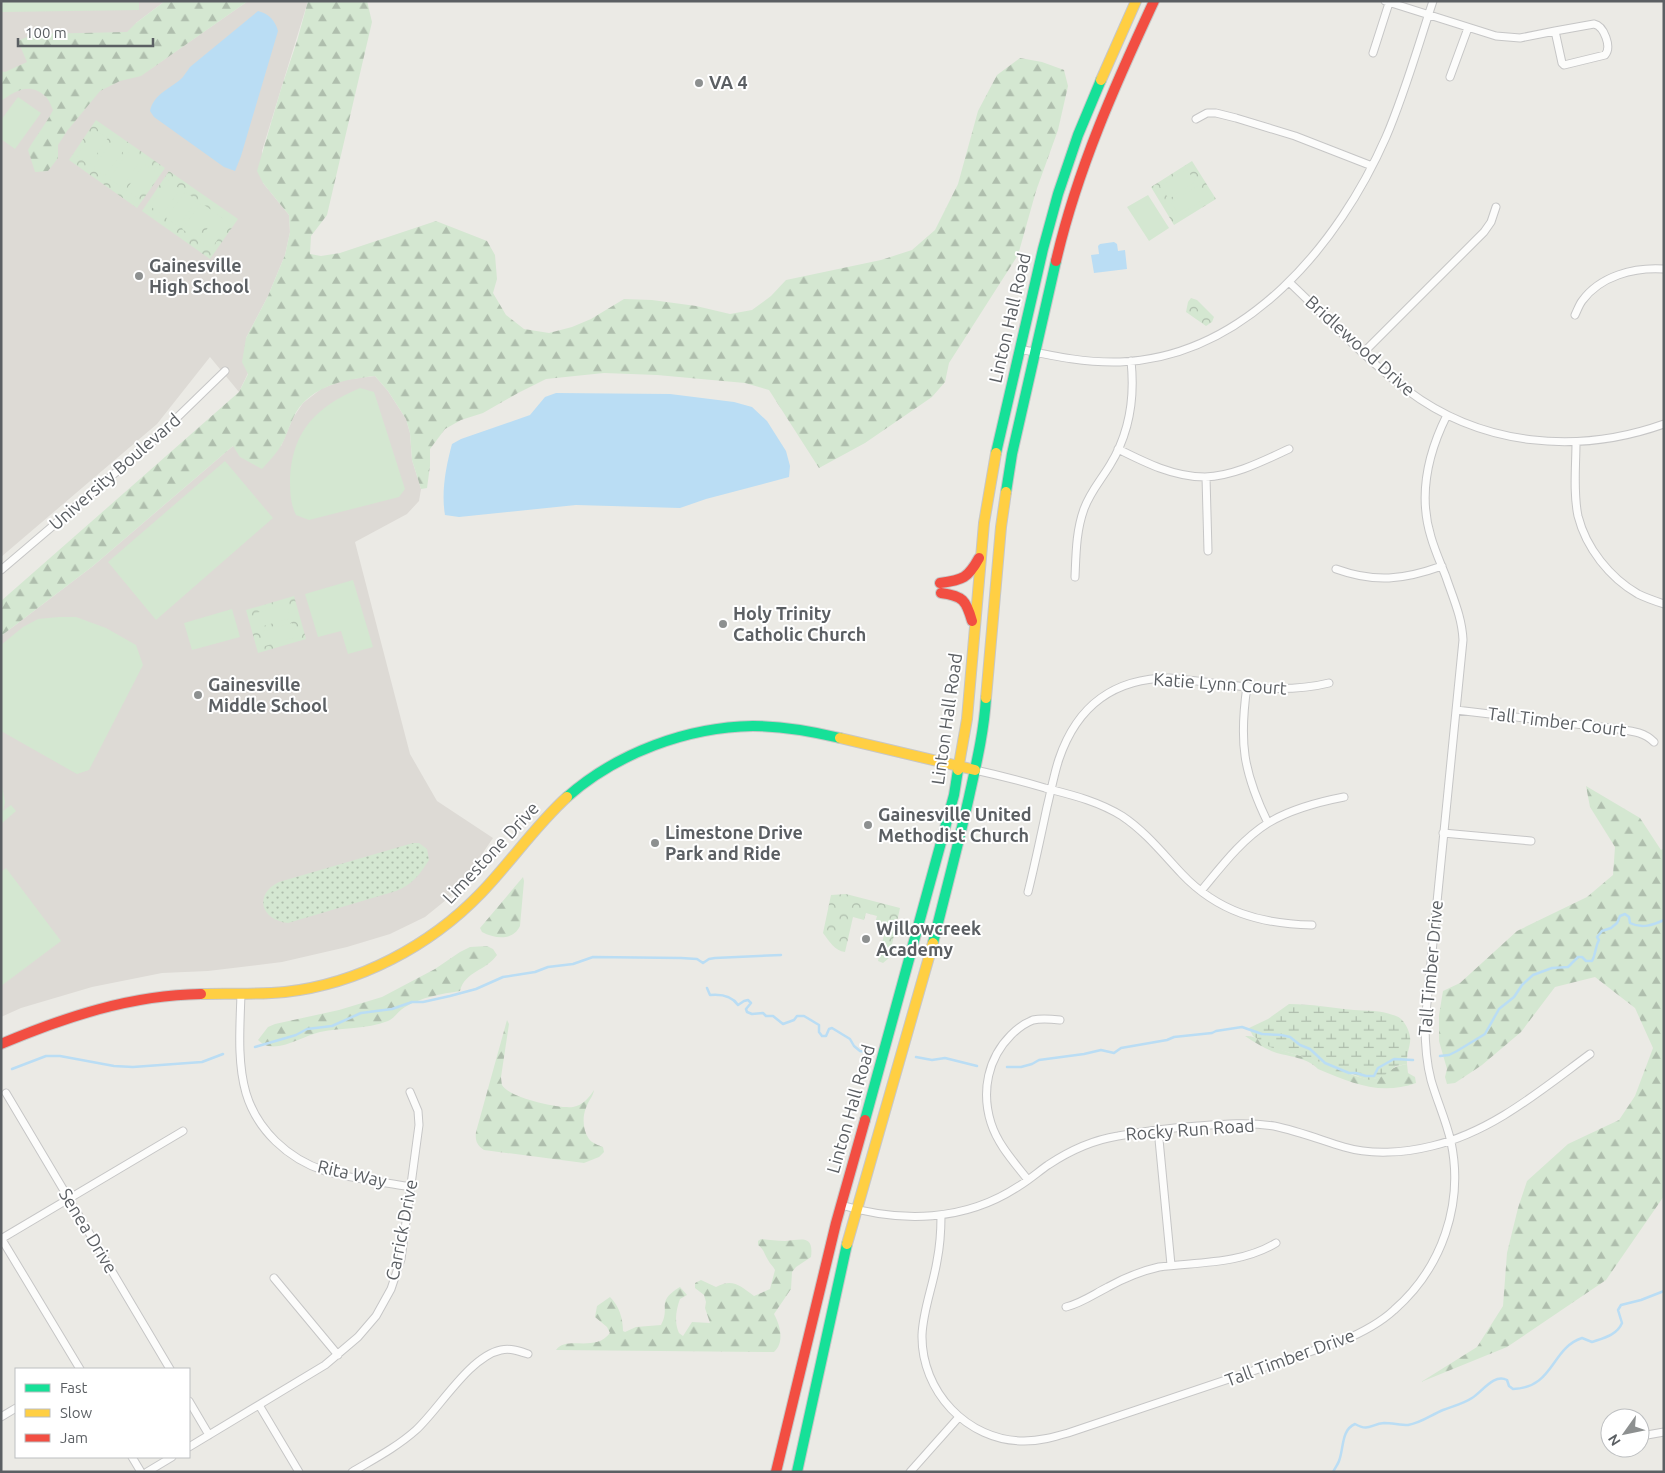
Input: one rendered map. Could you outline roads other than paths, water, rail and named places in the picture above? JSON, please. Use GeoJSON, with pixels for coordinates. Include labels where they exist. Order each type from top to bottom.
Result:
{"type":"FeatureCollection","features":[{"type":"Feature","properties":{"kind":"main road","name":"Linton Hall Road"},"geometry":{"type":"LineString","coordinates":[[776,1472],[841,1205],[954,795],[967,719],[982,552],[992,470],[1043,249],[1065,170],[1089,106],[1136,1]]}},
{"type":"Feature","properties":{"kind":"main road","name":"Linton Hall Road"},"geometry":{"type":"LineString","coordinates":[[796,1472],[856,1209],[932,945],[975,770],[985,716],[1002,521],[1020,415],[1059,249],[1080,178],[1120,75],[1154,1]]}},
{"type":"Feature","properties":{"kind":"main road"},"geometry":{"type":"LineString","coordinates":[[975,629],[969,607],[964,598],[940,588],[966,577],[972,571],[982,552]]}},
{"type":"Feature","properties":{"kind":"main road","name":"Limestone Drive"},"geometry":{"type":"LineString","coordinates":[[1,1044],[60,1020],[138,1000],[162,996],[284,992],[319,986],[372,968],[421,943],[444,926],[478,896],[536,827],[558,805],[591,778],[610,766],[647,749],[681,738],[725,728],[771,726],[790,728],[975,770]]}},
{"type":"Feature","properties":{"kind":"street"},"geometry":{"type":"LineString","coordinates":[[1019,349],[1070,360],[1095,362],[1131,361],[1172,353],[1216,336],[1257,310],[1289,282],[1313,255],[1354,197],[1372,166],[1390,126],[1433,1]]}},
{"type":"Feature","properties":{"kind":"street"},"geometry":{"type":"LineString","coordinates":[[1373,53],[1387,2],[1506,38],[1531,37],[1554,31],[1594,24],[1599,25],[1608,48],[1607,52],[1605,55],[1564,65],[1554,31]]}},
{"type":"Feature","properties":{"kind":"street"},"geometry":{"type":"LineString","coordinates":[[1450,77],[1468,28]]}},
{"type":"Feature","properties":{"kind":"street"},"geometry":{"type":"LineString","coordinates":[[1196,118],[1207,113],[1216,113],[1236,118],[1295,136],[1372,166]]}},
{"type":"Feature","properties":{"kind":"street"},"geometry":{"type":"LineString","coordinates":[[1364,353],[1484,232],[1492,222],[1496,207]]}},
{"type":"Feature","properties":{"kind":"street"},"geometry":{"type":"LineString","coordinates":[[1575,315],[1582,301],[1594,288],[1610,278],[1640,270],[1664,269]]}},
{"type":"Feature","properties":{"kind":"street","name":"Bridlewood Drive"},"geometry":{"type":"LineString","coordinates":[[1289,282],[1388,376],[1408,392],[1447,415],[1487,431],[1533,441],[1576,442],[1620,437],[1664,424]]}},
{"type":"Feature","properties":{"kind":"street"},"geometry":{"type":"LineString","coordinates":[[1075,577],[1077,536],[1084,507],[1118,450],[1130,413],[1132,395],[1131,361]]}},
{"type":"Feature","properties":{"kind":"street","name":"University Boulevard"},"geometry":{"type":"LineString","coordinates":[[1,570],[155,439],[224,371]]}},
{"type":"Feature","properties":{"kind":"street","name":"Tall Timber Drive"},"geometry":{"type":"LineString","coordinates":[[941,1216],[937,1262],[923,1323],[925,1362],[934,1387],[942,1400],[959,1417],[984,1432],[998,1437],[1024,1441],[1043,1440],[1342,1341],[1360,1333],[1393,1311],[1407,1298],[1428,1270],[1438,1253],[1449,1222],[1456,1180],[1450,1141],[1431,1080],[1425,1044],[1425,1023],[1456,710],[1462,629],[1460,615],[1431,537],[1427,520],[1425,485],[1427,468],[1434,445],[1447,415]]}},
{"type":"Feature","properties":{"kind":"street"},"geometry":{"type":"LineString","coordinates":[[1576,442],[1576,501],[1582,529],[1590,545],[1610,572],[1623,584],[1637,593],[1664,604]]}},
{"type":"Feature","properties":{"kind":"street"},"geometry":{"type":"LineString","coordinates":[[1118,450],[1169,471],[1206,477],[1234,471],[1289,449]]}},
{"type":"Feature","properties":{"kind":"street"},"geometry":{"type":"LineString","coordinates":[[1206,477],[1208,551]]}},
{"type":"Feature","properties":{"kind":"street"},"geometry":{"type":"LineString","coordinates":[[1336,569],[1360,577],[1383,579],[1409,576],[1442,566]]}},
{"type":"Feature","properties":{"kind":"street","name":"Katie Lynn Court"},"geometry":{"type":"LineString","coordinates":[[1028,892],[1058,760],[1074,728],[1090,706],[1103,696],[1116,688],[1145,679],[1164,678],[1274,689],[1294,689],[1329,683]]}},
{"type":"Feature","properties":{"kind":"street"},"geometry":{"type":"LineString","coordinates":[[1247,686],[1243,729],[1245,764],[1268,823]]}},
{"type":"Feature","properties":{"kind":"street","name":"Tall Timber Court"},"geometry":{"type":"LineString","coordinates":[[1456,710],[1618,728],[1638,732],[1654,742]]}},
{"type":"Feature","properties":{"kind":"street"},"geometry":{"type":"LineString","coordinates":[[975,770],[1088,799],[1123,816],[1150,838],[1183,875],[1216,901],[1247,916],[1268,922],[1312,925]]}},
{"type":"Feature","properties":{"kind":"street"},"geometry":{"type":"LineString","coordinates":[[1201,891],[1239,847],[1268,823],[1297,809],[1344,797]]}},
{"type":"Feature","properties":{"kind":"street"},"geometry":{"type":"LineString","coordinates":[[1443,833],[1531,841]]}},
{"type":"Feature","properties":{"kind":"street","name":"Rita Way"},"geometry":{"type":"LineString","coordinates":[[241,994],[240,1045],[244,1085],[255,1114],[270,1136],[292,1155],[325,1171],[411,1186]]}},
{"type":"Feature","properties":{"kind":"street"},"geometry":{"type":"LineString","coordinates":[[1028,1180],[1003,1147],[991,1123],[986,1097],[988,1077],[992,1062],[999,1050],[1017,1030],[1032,1020],[1042,1018],[1060,1020]]}},
{"type":"Feature","properties":{"kind":"street","name":"Rocky Run Road"},"geometry":{"type":"LineString","coordinates":[[841,1205],[912,1217],[941,1216],[961,1212],[997,1199],[1064,1155],[1083,1146],[1117,1136],[1158,1130],[1254,1124],[1295,1131],[1346,1148],[1393,1152],[1414,1150],[1450,1141],[1491,1124],[1590,1054]]}},
{"type":"Feature","properties":{"kind":"street","name":"Carrick Drive"},"geometry":{"type":"LineString","coordinates":[[190,1446],[314,1373],[358,1337],[376,1316],[391,1289],[401,1259],[419,1125],[418,1111],[410,1092]]}},
{"type":"Feature","properties":{"kind":"street","name":"Senea Drive"},"geometry":{"type":"LineString","coordinates":[[6,1093],[169,1368]]}},
{"type":"Feature","properties":{"kind":"street"},"geometry":{"type":"LineString","coordinates":[[1158,1130],[1172,1265]]}},
{"type":"Feature","properties":{"kind":"street"},"geometry":{"type":"LineString","coordinates":[[79,1368],[1,1238],[183,1131]]}},
{"type":"Feature","properties":{"kind":"street"},"geometry":{"type":"LineString","coordinates":[[1066,1307],[1078,1304],[1106,1287],[1136,1274],[1172,1265],[1236,1259],[1251,1255],[1276,1243]]}},
{"type":"Feature","properties":{"kind":"street"},"geometry":{"type":"LineString","coordinates":[[274,1278],[338,1355]]}},
{"type":"Feature","properties":{"kind":"street"},"geometry":{"type":"LineString","coordinates":[[352,1472],[395,1446],[415,1430],[470,1370],[490,1354],[510,1349],[528,1354]]}},
{"type":"Feature","properties":{"kind":"street"},"geometry":{"type":"LineString","coordinates":[[190,1403],[209,1435]]}},
{"type":"Feature","properties":{"kind":"street"},"geometry":{"type":"LineString","coordinates":[[259,1405],[299,1472]]}},
{"type":"Feature","properties":{"kind":"street"},"geometry":{"type":"LineString","coordinates":[[1,1417],[15,1409]]}},
{"type":"Feature","properties":{"kind":"street"},"geometry":{"type":"LineString","coordinates":[[910,1472],[959,1417]]}},
{"type":"Feature","properties":{"kind":"street"},"geometry":{"type":"LineString","coordinates":[[1650,1434],[1664,1432]]}},
{"type":"Feature","properties":{"kind":"street"},"geometry":{"type":"LineString","coordinates":[[133,1458],[141,1472]]}},
{"type":"Feature","properties":{"kind":"street"},"geometry":{"type":"LineString","coordinates":[[147,1472],[170,1458]]}},
{"type":"Feature","properties":{"kind":"water"},"geometry":{"type":"Polygon","coordinates":[[[258,11],[271,18],[278,31],[235,171],[224,167],[154,117],[150,111],[159,95],[183,77],[190,67],[258,11]]]}},
{"type":"Feature","properties":{"kind":"water"},"geometry":{"type":"Polygon","coordinates":[[[1114,242],[1117,244],[1118,251],[1125,250],[1127,269],[1094,273],[1091,255],[1099,254],[1098,246],[1100,244],[1114,242]]]}},
{"type":"Feature","properties":{"kind":"water"},"geometry":{"type":"Polygon","coordinates":[[[556,393],[670,394],[734,402],[752,407],[767,421],[786,451],[790,466],[789,477],[706,499],[680,508],[576,505],[459,517],[445,515],[445,479],[452,444],[461,439],[530,415],[545,397],[556,393]]]}},
{"type":"Feature","properties":{"kind":"waterway"},"geometry":{"type":"LineString","coordinates":[[1440,1056],[1449,1055],[1485,1034],[1499,1009],[1514,997],[1522,985],[1533,975],[1552,968],[1568,967],[1578,957],[1582,957],[1586,961],[1592,961],[1599,940],[1597,937],[1602,931],[1611,928],[1617,923],[1620,916],[1625,914],[1629,917],[1630,923],[1639,926],[1652,925],[1664,920]]}},
{"type":"Feature","properties":{"kind":"waterway"},"geometry":{"type":"LineString","coordinates":[[255,1047],[296,1035],[307,1029],[332,1026],[361,1013],[392,1009],[412,1002],[423,1002],[450,996],[476,989],[503,977],[535,972],[548,967],[573,964],[593,957],[681,958],[697,959],[703,963],[715,958],[781,955]]}},
{"type":"Feature","properties":{"kind":"waterway"},"geometry":{"type":"LineString","coordinates":[[707,988],[710,995],[726,996],[733,999],[738,1005],[748,1000],[751,1003],[746,1009],[747,1012],[773,1016],[783,1024],[794,1020],[797,1016],[804,1016],[819,1025],[819,1032],[822,1036],[826,1036],[829,1029],[832,1028],[850,1039],[860,1051],[872,1053]]}},
{"type":"Feature","properties":{"kind":"waterway"},"geometry":{"type":"LineString","coordinates":[[1007,1067],[1021,1067],[1039,1060],[1101,1050],[1114,1053],[1121,1048],[1167,1040],[1174,1037],[1212,1033],[1242,1027],[1262,1034],[1290,1037],[1300,1045],[1310,1049],[1325,1063],[1349,1073],[1374,1076],[1378,1068],[1394,1059],[1413,1060]]}},
{"type":"Feature","properties":{"kind":"waterway"},"geometry":{"type":"LineString","coordinates":[[12,1069],[46,1056],[60,1056],[114,1066],[133,1067],[202,1062],[223,1054]]}},
{"type":"Feature","properties":{"kind":"waterway"},"geometry":{"type":"LineString","coordinates":[[916,1057],[932,1060],[945,1058],[977,1066]]}},
{"type":"Feature","properties":{"kind":"waterway"},"geometry":{"type":"LineString","coordinates":[[1333,1472],[1339,1461],[1347,1430],[1355,1424],[1364,1427],[1384,1423],[1413,1424],[1469,1400],[1497,1379],[1507,1380],[1509,1386],[1513,1389],[1526,1387],[1537,1382],[1545,1375],[1564,1350],[1572,1343],[1582,1338],[1592,1342],[1610,1336],[1617,1330],[1622,1323],[1618,1310],[1621,1305],[1664,1291]]}},
{"type":"Feature","properties":{"kind":"place","name":"VA 4"},"geometry":{"type":"Point","coordinates":[699,83]}},
{"type":"Feature","properties":{"kind":"place","name":"Gainesville High School"},"geometry":{"type":"Point","coordinates":[139,276]}},
{"type":"Feature","properties":{"kind":"place","name":"Holy Trinity Catholic Church"},"geometry":{"type":"Point","coordinates":[723,624]}},
{"type":"Feature","properties":{"kind":"place","name":"Gainesville Middle School"},"geometry":{"type":"Point","coordinates":[198,695]}},
{"type":"Feature","properties":{"kind":"place","name":"Gainesville United Methodist Church"},"geometry":{"type":"Point","coordinates":[868,825]}},
{"type":"Feature","properties":{"kind":"place","name":"Limestone Drive Park and Ride"},"geometry":{"type":"Point","coordinates":[655,843]}},
{"type":"Feature","properties":{"kind":"place","name":"Willowcreek Academy"},"geometry":{"type":"Point","coordinates":[866,939]}}]}
